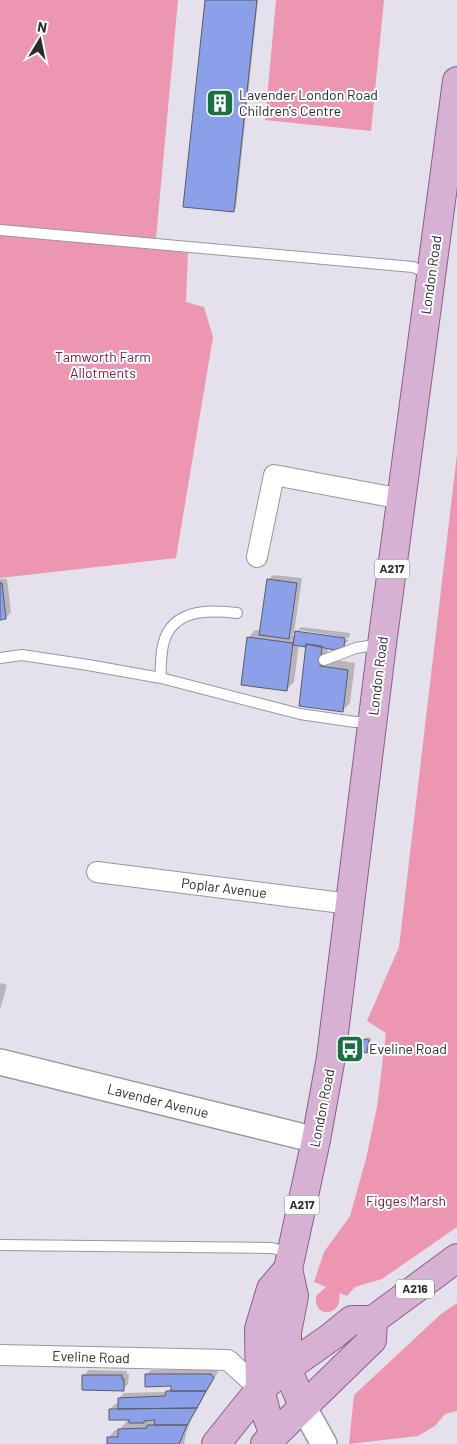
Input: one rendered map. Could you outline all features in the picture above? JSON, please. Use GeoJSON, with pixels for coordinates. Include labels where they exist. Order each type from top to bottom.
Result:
{"type":"FeatureCollection","features":[{"type":"Feature","properties":{"kind":"main road","name":"London Road"},"geometry":{"type":"LineString","coordinates":[[287,1368],[286,1343],[294,1296],[290,1261],[316,1140],[331,1057],[382,644],[457,81]]}},
{"type":"Feature","properties":{"kind":"main road","name":"A216"},"geometry":{"type":"LineString","coordinates":[[373,1320],[457,1258]]}},
{"type":"Feature","properties":{"kind":"main road","name":"London Road"},"geometry":{"type":"LineString","coordinates":[[274,1441],[260,1389],[259,1329],[271,1289],[290,1261]]}},
{"type":"Feature","properties":{"kind":"main road"},"geometry":{"type":"LineString","coordinates":[[216,1444],[260,1389],[352,1320],[373,1320],[372,1340],[303,1406],[274,1441]]}},
{"type":"Feature","properties":{"kind":"main road"},"geometry":{"type":"LineString","coordinates":[[287,1368],[303,1406]]}},
{"type":"Feature","properties":{"kind":"street"},"geometry":{"type":"LineString","coordinates":[[257,558],[274,475],[402,499]]}},
{"type":"Feature","properties":{"kind":"street","name":"Poplar Avenue"},"geometry":{"type":"LineString","coordinates":[[98,872],[350,904]]}},
{"type":"Feature","properties":{"kind":"street","name":"Lavender Avenue"},"geometry":{"type":"LineString","coordinates":[[0,1062],[316,1140]]}},
{"type":"Feature","properties":{"kind":"street","name":"Eveline Road"},"geometry":{"type":"LineString","coordinates":[[0,1355],[228,1360],[260,1389]]}},
{"type":"Feature","properties":{"kind":"street"},"geometry":{"type":"LineString","coordinates":[[303,1406],[324,1444]]}},
{"type":"Feature","properties":{"kind":"lane"},"geometry":{"type":"LineString","coordinates":[[0,230],[414,268],[431,275]]}},
{"type":"Feature","properties":{"kind":"lane"},"geometry":{"type":"LineString","coordinates":[[161,678],[160,669],[164,637],[177,621],[193,612],[214,610],[237,613]]}},
{"type":"Feature","properties":{"kind":"lane"},"geometry":{"type":"LineString","coordinates":[[324,660],[356,648],[382,644]]}},
{"type":"Feature","properties":{"kind":"lane"},"geometry":{"type":"LineString","coordinates":[[0,658],[22,655],[161,678],[300,714],[355,722],[373,721]]}},
{"type":"Feature","properties":{"kind":"lane"},"geometry":{"type":"LineString","coordinates":[[0,1245],[272,1248],[290,1261]]}},
{"type":"Feature","properties":{"kind":"green space","name":"Tamworth Farm Allotments"},"geometry":{"type":"Polygon","coordinates":[[[0,0],[178,0],[155,249],[188,253],[186,302],[204,307],[213,337],[176,558],[0,578],[0,0]]]}},
{"type":"Feature","properties":{"kind":"green space"},"geometry":{"type":"Polygon","coordinates":[[[276,0],[384,0],[371,131],[265,120],[276,0]]]}},
{"type":"Feature","properties":{"kind":"green space","name":"Figges Marsh"},"geometry":{"type":"Polygon","coordinates":[[[457,454],[457,1227],[382,1279],[355,1287],[347,1296],[339,1293],[337,1307],[328,1312],[323,1312],[316,1304],[316,1296],[326,1287],[314,1282],[324,1252],[350,1216],[366,1159],[377,1107],[386,1033],[367,1021],[399,947],[457,454]]]}},
{"type":"Feature","properties":{"kind":"green space"},"geometry":{"type":"Polygon","coordinates":[[[457,1303],[457,1411],[445,1414],[435,1426],[418,1436],[349,1444],[354,1395],[441,1314],[457,1303]]]}},
{"type":"Feature","properties":{"kind":"building","name":"Lavender London Road Children's Centre"},"geometry":{"type":"Polygon","coordinates":[[[205,0],[257,0],[234,212],[183,207],[205,0]]]}},
{"type":"Feature","properties":{"kind":"building"},"geometry":{"type":"Polygon","coordinates":[[[267,579],[297,583],[289,639],[259,635],[267,579]]]}},
{"type":"Feature","properties":{"kind":"building"},"geometry":{"type":"Polygon","coordinates":[[[0,583],[2,583],[6,619],[0,620],[0,583]]]}},
{"type":"Feature","properties":{"kind":"building"},"geometry":{"type":"Polygon","coordinates":[[[295,631],[345,638],[344,647],[334,650],[306,644],[306,647],[293,645],[295,631]]]}},
{"type":"Feature","properties":{"kind":"building"},"geometry":{"type":"Polygon","coordinates":[[[247,637],[293,643],[287,691],[241,685],[247,637]]]}},
{"type":"Feature","properties":{"kind":"building"},"geometry":{"type":"Polygon","coordinates":[[[306,644],[322,646],[320,666],[348,670],[343,712],[299,706],[306,644]]]}},
{"type":"Feature","properties":{"kind":"building"},"geometry":{"type":"Polygon","coordinates":[[[364,1039],[369,1040],[367,1053],[362,1052],[364,1039]]]}},
{"type":"Feature","properties":{"kind":"building"},"geometry":{"type":"Polygon","coordinates":[[[145,1374],[211,1374],[214,1378],[206,1391],[171,1391],[171,1386],[145,1387],[145,1374]]]}},
{"type":"Feature","properties":{"kind":"building"},"geometry":{"type":"Polygon","coordinates":[[[82,1375],[122,1375],[124,1391],[82,1390],[82,1375]]]}},
{"type":"Feature","properties":{"kind":"building"},"geometry":{"type":"Polygon","coordinates":[[[166,1391],[206,1391],[197,1408],[118,1409],[118,1398],[165,1396],[166,1391]]]}},
{"type":"Feature","properties":{"kind":"building"},"geometry":{"type":"Polygon","coordinates":[[[197,1408],[187,1425],[154,1425],[155,1420],[144,1421],[144,1423],[129,1423],[129,1420],[109,1420],[109,1409],[197,1408]]]}},
{"type":"Feature","properties":{"kind":"building"},"geometry":{"type":"Polygon","coordinates":[[[147,1425],[187,1425],[179,1444],[107,1444],[107,1437],[118,1437],[118,1429],[147,1428],[147,1425]]]}},
{"type":"Feature","properties":{"kind":"place","name":"Lavender London Road Children's Centre"},"geometry":{"type":"Point","coordinates":[220,103]}},
{"type":"Feature","properties":{"kind":"place","name":"Eveline Road"},"geometry":{"type":"Point","coordinates":[350,1049]}}]}
